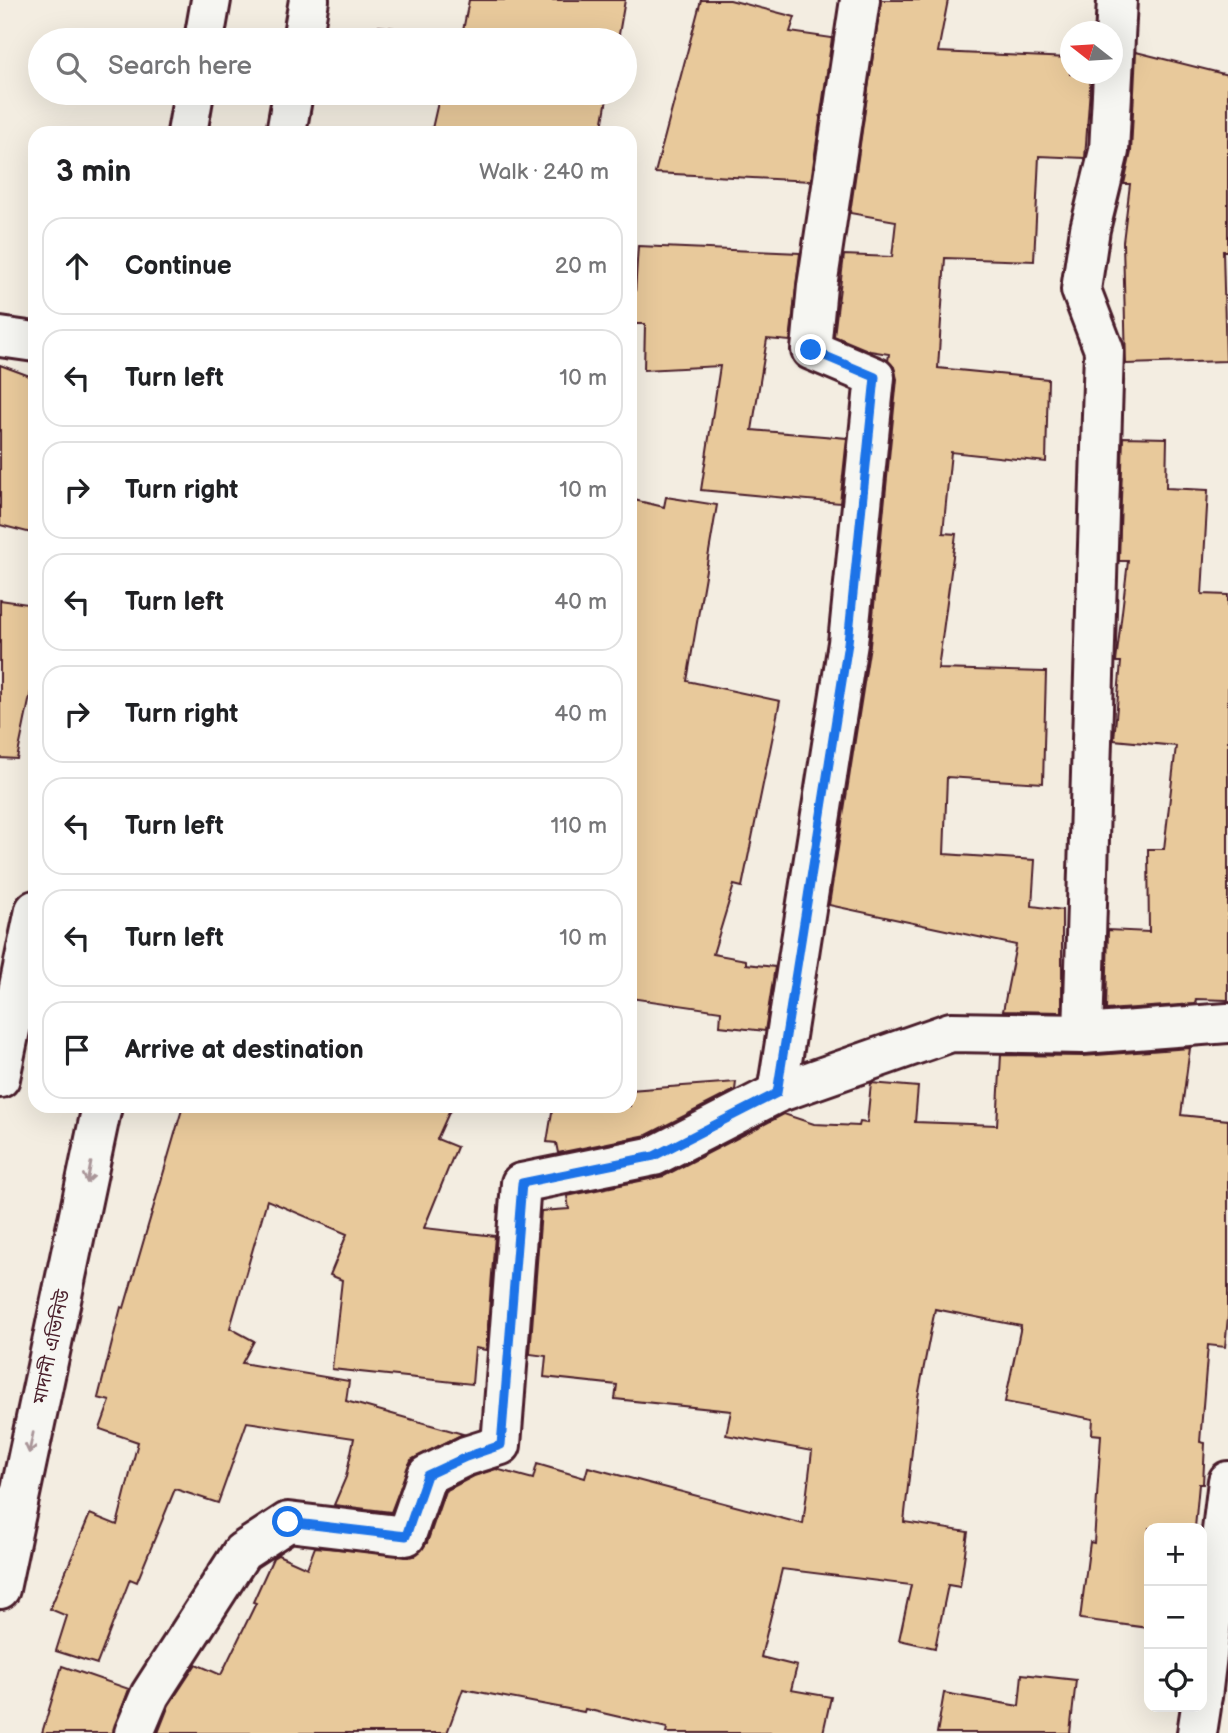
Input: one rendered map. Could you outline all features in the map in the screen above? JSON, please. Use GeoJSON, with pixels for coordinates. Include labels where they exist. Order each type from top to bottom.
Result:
{"type":"FeatureCollection","features":[{"type":"Feature","properties":{"kind":"street"},"geometry":{"type":"LineString","coordinates":[[206,28],[211,0]]}},
{"type":"Feature","properties":{"kind":"street"},"geometry":{"type":"LineString","coordinates":[[304,28],[309,0]]}},
{"type":"Feature","properties":{"kind":"street"},"geometry":{"type":"LineString","coordinates":[[777,1093],[848,643],[875,377],[811,350],[817,286],[860,0]]}},
{"type":"Feature","properties":{"kind":"street"},"geometry":{"type":"LineString","coordinates":[[1083,1034],[1104,350],[1082,290],[1090,229],[1109,151],[1117,0]]}},
{"type":"Feature","properties":{"kind":"street"},"geometry":{"type":"LineString","coordinates":[[188,126],[192,105]]}},
{"type":"Feature","properties":{"kind":"street"},"geometry":{"type":"LineString","coordinates":[[287,126],[291,105]]}},
{"type":"Feature","properties":{"kind":"street"},"geometry":{"type":"LineString","coordinates":[[0,337],[28,341]]}},
{"type":"Feature","properties":{"kind":"street"},"geometry":{"type":"LineString","coordinates":[[0,1078],[28,944]]}},
{"type":"Feature","properties":{"kind":"street"},"geometry":{"type":"LineString","coordinates":[[134,1733],[150,1695],[242,1552],[288,1522],[406,1536],[427,1475],[501,1445],[522,1183],[654,1156],[777,1093],[951,1032],[1083,1034],[1228,1023]]}},
{"type":"Feature","properties":{"kind":"street","name":"মাদানী এভিনিউ"},"geometry":{"type":"LineString","coordinates":[[0,1589],[101,1113]]}},
{"type":"Feature","properties":{"kind":"street"},"geometry":{"type":"LineString","coordinates":[[1207,1655],[1228,1481]]}},
{"type":"Feature","properties":{"kind":"street"},"geometry":{"type":"LineString","coordinates":[[1197,1733],[1199,1712]]}},
{"type":"Feature","properties":{"kind":"building"},"geometry":{"type":"Polygon","coordinates":[[[469,0],[625,0],[620,28],[464,28],[469,0]]]}},
{"type":"Feature","properties":{"kind":"building"},"geometry":{"type":"Polygon","coordinates":[[[701,0],[730,0],[795,17],[790,32],[832,38],[811,181],[655,173],[701,0]]]}},
{"type":"Feature","properties":{"kind":"building"},"geometry":{"type":"Polygon","coordinates":[[[881,0],[948,0],[938,52],[1060,58],[1060,84],[1090,84],[1085,158],[1039,156],[1034,261],[945,258],[938,368],[1048,379],[1046,462],[951,452],[943,533],[956,534],[938,669],[1046,672],[1043,783],[947,777],[944,854],[1035,860],[1032,906],[1062,910],[1062,1012],[1003,1011],[1016,945],[829,905],[870,645],[897,379],[894,367],[888,361],[889,354],[870,351],[834,336],[844,255],[892,257],[896,221],[850,213],[881,0]]]}},
{"type":"Feature","properties":{"kind":"building"},"geometry":{"type":"Polygon","coordinates":[[[1136,52],[1228,75],[1228,251],[1223,251],[1226,361],[1126,364],[1123,242],[1130,184],[1124,184],[1131,152],[1136,52]]]}},
{"type":"Feature","properties":{"kind":"building"},"geometry":{"type":"Polygon","coordinates":[[[437,105],[606,105],[602,126],[433,126],[437,105]]]}},
{"type":"Feature","properties":{"kind":"building"},"geometry":{"type":"Polygon","coordinates":[[[638,246],[800,253],[790,341],[767,339],[752,430],[847,438],[840,503],[701,490],[720,366],[644,370],[645,324],[637,324],[638,246]]]}},
{"type":"Feature","properties":{"kind":"building"},"geometry":{"type":"Polygon","coordinates":[[[0,365],[28,375],[28,532],[0,525],[0,365]]]}},
{"type":"Feature","properties":{"kind":"building"},"geometry":{"type":"Polygon","coordinates":[[[1123,437],[1167,438],[1166,488],[1208,490],[1202,594],[1228,595],[1228,1000],[1196,999],[1195,1004],[1106,1010],[1108,930],[1149,932],[1148,849],[1164,849],[1176,746],[1114,740],[1121,662],[1116,662],[1128,561],[1119,561],[1123,437]]]}},
{"type":"Feature","properties":{"kind":"building"},"geometry":{"type":"Polygon","coordinates":[[[666,497],[717,505],[687,681],[780,701],[742,887],[734,885],[713,954],[746,960],[746,964],[775,967],[765,1031],[720,1026],[721,1011],[637,999],[637,501],[664,507],[666,497]]]}},
{"type":"Feature","properties":{"kind":"building"},"geometry":{"type":"Polygon","coordinates":[[[0,600],[28,604],[28,706],[17,759],[0,758],[0,600]]]}},
{"type":"Feature","properties":{"kind":"building"},"geometry":{"type":"Polygon","coordinates":[[[1190,1048],[1181,1115],[1228,1120],[1228,1317],[1225,1347],[1208,1345],[1200,1442],[1205,1443],[1203,1484],[1199,1484],[1195,1523],[1144,1523],[1144,1627],[1080,1619],[1090,1542],[1094,1543],[1101,1435],[1092,1434],[1093,1419],[1005,1402],[1021,1326],[935,1309],[918,1397],[904,1522],[968,1532],[960,1587],[948,1585],[935,1648],[899,1640],[911,1585],[782,1569],[761,1657],[797,1666],[791,1690],[831,1697],[823,1733],[666,1733],[667,1728],[585,1709],[584,1712],[463,1689],[447,1733],[158,1733],[169,1705],[196,1664],[221,1675],[256,1603],[253,1602],[273,1558],[278,1555],[307,1568],[315,1547],[414,1556],[427,1543],[445,1491],[474,1476],[496,1469],[533,1479],[537,1464],[585,1478],[588,1467],[803,1524],[812,1451],[726,1435],[731,1411],[615,1399],[617,1385],[544,1377],[546,1356],[530,1354],[541,1211],[569,1209],[567,1196],[664,1176],[784,1114],[814,1124],[859,1126],[860,1122],[867,1123],[871,1083],[918,1087],[915,1122],[997,1125],[1001,1055],[1083,1056],[1190,1048]]]}},
{"type":"Feature","properties":{"kind":"building"},"geometry":{"type":"Polygon","coordinates":[[[736,1082],[735,1090],[647,1135],[558,1153],[556,1143],[547,1142],[552,1113],[637,1113],[637,1089],[736,1082]]]}},
{"type":"Feature","properties":{"kind":"building"},"geometry":{"type":"Polygon","coordinates":[[[181,1113],[449,1113],[437,1139],[457,1147],[424,1228],[495,1236],[486,1350],[475,1348],[472,1384],[332,1369],[342,1280],[330,1275],[347,1234],[267,1200],[230,1328],[254,1341],[242,1363],[349,1381],[346,1401],[463,1434],[411,1460],[391,1512],[334,1505],[346,1477],[354,1438],[247,1422],[218,1503],[175,1489],[137,1582],[130,1579],[97,1664],[56,1651],[67,1616],[50,1609],[90,1514],[117,1525],[138,1442],[100,1429],[110,1401],[98,1398],[121,1307],[124,1308],[181,1113]]]}},
{"type":"Feature","properties":{"kind":"building"},"geometry":{"type":"Polygon","coordinates":[[[62,1666],[129,1689],[113,1733],[42,1733],[62,1666]]]}},
{"type":"Feature","properties":{"kind":"building"},"geometry":{"type":"Polygon","coordinates":[[[1022,1674],[1076,1680],[1070,1733],[937,1733],[944,1693],[1019,1706],[1022,1674]]]}},
{"type":"Feature","properties":{"kind":"route"},"geometry":{"type":"LineString","coordinates":[[288,1522],[406,1536],[427,1475],[501,1445],[522,1183],[654,1156],[777,1093],[848,643],[875,377],[811,350]]}}]}
